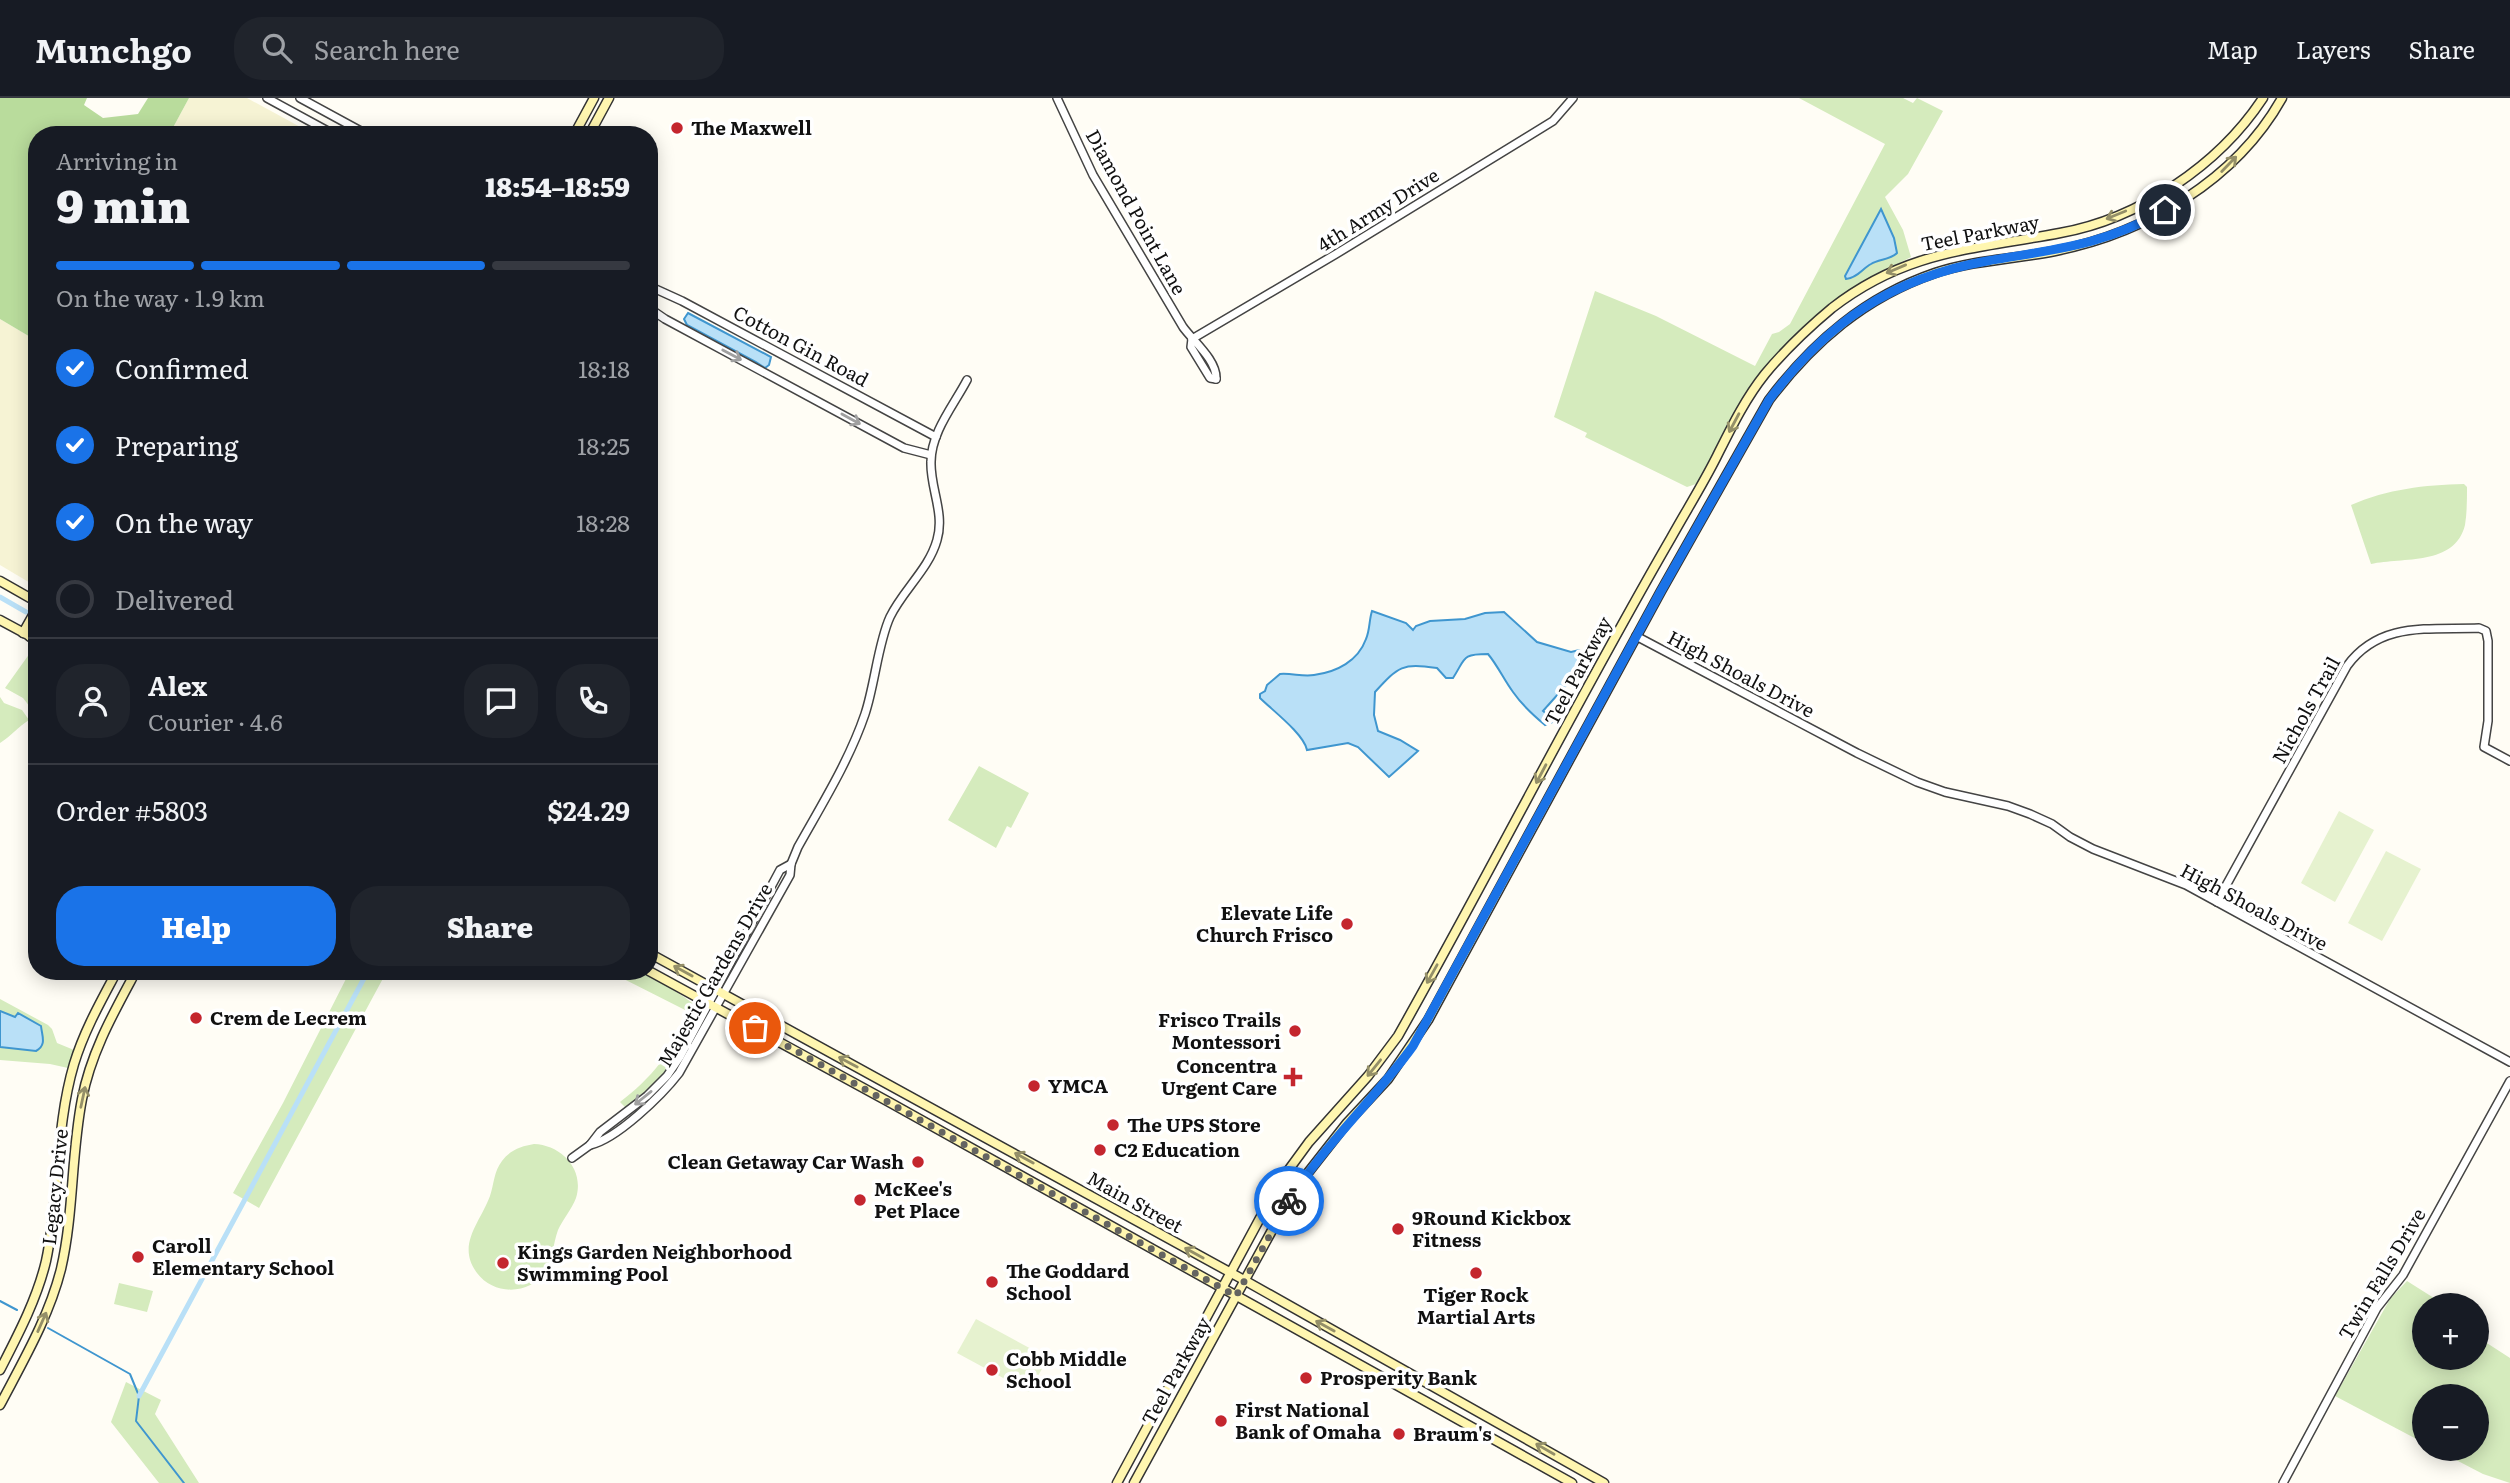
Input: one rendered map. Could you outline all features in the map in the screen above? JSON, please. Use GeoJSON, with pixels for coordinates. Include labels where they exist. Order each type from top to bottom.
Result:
{"type":"FeatureCollection","features":[{"type":"Feature","properties":{"kind":"main road"},"geometry":{"type":"LineString","coordinates":[[579,126],[594,98]]}},
{"type":"Feature","properties":{"kind":"main road"},"geometry":{"type":"LineString","coordinates":[[594,126],[609,98]]}},
{"type":"Feature","properties":{"kind":"main road","name":"Teel Parkway"},"geometry":{"type":"LineString","coordinates":[[1117,1483],[1281,1180],[1334,1112],[1368,1076],[1391,1046],[1465,915],[1619,628],[1708,474],[1741,409],[1767,372],[1800,337],[1833,308],[1889,272],[1923,259],[1968,248],[2063,233],[2112,217],[2146,202],[2170,188],[2208,159],[2236,133],[2263,98]]}},
{"type":"Feature","properties":{"kind":"main road","name":"Teel Parkway"},"geometry":{"type":"LineString","coordinates":[[1134,1483],[1296,1190],[1347,1123],[1388,1079],[1413,1046],[1636,636],[1769,400],[1789,374],[1842,322],[1889,292],[1935,273],[2097,241],[2149,219],[2212,180],[2229,165],[2256,136],[2282,98]]}},
{"type":"Feature","properties":{"kind":"main road"},"geometry":{"type":"LineString","coordinates":[[1754,390],[1769,400]]}},
{"type":"Feature","properties":{"kind":"main road"},"geometry":{"type":"LineString","coordinates":[[0,581],[28,597]]}},
{"type":"Feature","properties":{"kind":"main road"},"geometry":{"type":"LineString","coordinates":[[0,620],[28,635]]}},
{"type":"Feature","properties":{"kind":"main road"},"geometry":{"type":"LineString","coordinates":[[1553,751],[1569,760]]}},
{"type":"Feature","properties":{"kind":"main road"},"geometry":{"type":"LineString","coordinates":[[1465,915],[1480,923]]}},
{"type":"Feature","properties":{"kind":"main road","name":"Main Street"},"geometry":{"type":"LineString","coordinates":[[658,958],[1244,1280],[1604,1483]]}},
{"type":"Feature","properties":{"kind":"main road","name":"Main Street"},"geometry":{"type":"LineString","coordinates":[[658,976],[1572,1483]]}},
{"type":"Feature","properties":{"kind":"main road","name":"Legacy Drive"},"geometry":{"type":"LineString","coordinates":[[0,1370],[36,1294],[46,1258],[66,1102],[74,1065],[88,1027],[112,980]]}},
{"type":"Feature","properties":{"kind":"main road","name":"Legacy Drive"},"geometry":{"type":"LineString","coordinates":[[0,1405],[46,1314],[61,1268],[85,1087],[97,1046],[131,980]]}},
{"type":"Feature","properties":{"kind":"main road"},"geometry":{"type":"LineString","coordinates":[[813,1060],[820,1047]]}},
{"type":"Feature","properties":{"kind":"main road"},"geometry":{"type":"LineString","coordinates":[[1334,1112],[1347,1123]]}},
{"type":"Feature","properties":{"kind":"main road"},"geometry":{"type":"LineString","coordinates":[[1281,1180],[1296,1190]]}},
{"type":"Feature","properties":{"kind":"main road"},"geometry":{"type":"LineString","coordinates":[[1125,1234],[1134,1220]]}},
{"type":"Feature","properties":{"kind":"main road"},"geometry":{"type":"LineString","coordinates":[[17,1337],[32,1345]]}},
{"type":"Feature","properties":{"kind":"main road"},"geometry":{"type":"LineString","coordinates":[[1346,1357],[1354,1342]]}},
{"type":"Feature","properties":{"kind":"main road"},"geometry":{"type":"LineString","coordinates":[[1439,1408],[1447,1393]]}},
{"type":"Feature","properties":{"kind":"main road"},"geometry":{"type":"LineString","coordinates":[[1130,1460],[1142,1467]]}},
{"type":"Feature","properties":{"kind":"street"},"geometry":{"type":"LineString","coordinates":[[267,98],[318,126]]}},
{"type":"Feature","properties":{"kind":"street"},"geometry":{"type":"LineString","coordinates":[[300,98],[351,126]]}},
{"type":"Feature","properties":{"kind":"street","name":"Diamond Point Lane"},"geometry":{"type":"LineString","coordinates":[[1057,98],[1094,175],[1192,339],[1198,343],[1216,373],[1216,379],[1210,378],[1203,368],[1191,347],[1192,339]]}},
{"type":"Feature","properties":{"kind":"street","name":"4th Army Drive"},"geometry":{"type":"LineString","coordinates":[[1192,339],[1553,121],[1573,98]]}},
{"type":"Feature","properties":{"kind":"street","name":"Cotton Gin Road"},"geometry":{"type":"LineString","coordinates":[[658,290],[682,300],[936,438]]}},
{"type":"Feature","properties":{"kind":"street","name":"Cotton Gin Road"},"geometry":{"type":"LineString","coordinates":[[658,314],[904,448],[931,455]]}},
{"type":"Feature","properties":{"kind":"street","name":"Majestic Gardens Drive"},"geometry":{"type":"LineString","coordinates":[[720,992],[790,875],[791,864],[860,728],[890,618],[928,561],[936,544],[940,520],[931,471],[931,455],[936,438],[967,380]]}},
{"type":"Feature","properties":{"kind":"street","name":"Nichols Trail"},"geometry":{"type":"LineString","coordinates":[[2217,902],[2347,666],[2356,654],[2376,639],[2397,632],[2479,628],[2486,631],[2488,721],[2484,747],[2510,761]]}},
{"type":"Feature","properties":{"kind":"street","name":"High Shoals Drive"},"geometry":{"type":"LineString","coordinates":[[1636,636],[1917,782],[2030,814],[2093,849],[2186,885],[2510,1062]]}},
{"type":"Feature","properties":{"kind":"street","name":"Majestic Gardens Drive"},"geometry":{"type":"LineString","coordinates":[[572,1158],[667,1076],[713,1005],[780,870],[791,864]]}},
{"type":"Feature","properties":{"kind":"street"},"geometry":{"type":"LineString","coordinates":[[754,919],[763,924]]}},
{"type":"Feature","properties":{"kind":"street","name":"Twin Falls Drive"},"geometry":{"type":"LineString","coordinates":[[2283,1483],[2377,1308],[2403,1275],[2510,1081]]}},
{"type":"Feature","properties":{"kind":"shaded area"},"geometry":{"type":"Polygon","coordinates":[[[189,98],[247,98],[298,126],[174,126],[189,98]]]}},
{"type":"Feature","properties":{"kind":"shaded area"},"geometry":{"type":"Polygon","coordinates":[[[0,319],[28,336],[28,582],[0,565],[0,319]]]}},
{"type":"Feature","properties":{"kind":"green space"},"geometry":{"type":"Polygon","coordinates":[[[0,98],[87,98],[84,105],[103,118],[138,114],[148,98],[189,98],[174,126],[28,126],[28,336],[0,319],[0,98]]]}},
{"type":"Feature","properties":{"kind":"green space"},"geometry":{"type":"Polygon","coordinates":[[[1799,98],[1903,98],[1913,103],[1917,98],[1943,111],[1908,174],[1885,197],[1903,230],[1911,257],[1884,271],[1821,312],[1764,372],[1696,484],[1687,487],[1585,437],[1587,433],[1554,417],[1595,291],[1656,316],[1755,366],[1772,334],[1790,324],[1885,144],[1799,98]]]}},
{"type":"Feature","properties":{"kind":"green space"},"geometry":{"type":"Polygon","coordinates":[[[2464,484],[2467,487],[2465,525],[2451,547],[2426,557],[2371,564],[2351,505],[2406,489],[2464,484]]]}},
{"type":"Feature","properties":{"kind":"green space"},"geometry":{"type":"Polygon","coordinates":[[[28,656],[28,704],[23,698],[5,688],[28,656]]]}},
{"type":"Feature","properties":{"kind":"green space"},"geometry":{"type":"Polygon","coordinates":[[[0,697],[4,703],[22,710],[28,721],[0,743],[0,697]]]}},
{"type":"Feature","properties":{"kind":"green space"},"geometry":{"type":"Polygon","coordinates":[[[979,766],[1029,793],[1011,828],[1007,826],[996,848],[948,820],[979,766]]]}},
{"type":"Feature","properties":{"kind":"green space"},"geometry":{"type":"Polygon","coordinates":[[[2339,811],[2374,830],[2335,902],[2301,883],[2339,811]]]}},
{"type":"Feature","properties":{"kind":"green space"},"geometry":{"type":"Polygon","coordinates":[[[2386,851],[2421,869],[2382,941],[2348,923],[2386,851]]]}},
{"type":"Feature","properties":{"kind":"green space"},"geometry":{"type":"Polygon","coordinates":[[[345,980],[382,980],[259,1208],[233,1193],[283,1103],[345,980]]]}},
{"type":"Feature","properties":{"kind":"green space"},"geometry":{"type":"Polygon","coordinates":[[[626,980],[657,980],[702,1012],[671,1066],[651,1089],[626,1108],[620,1102],[661,1062],[691,1013],[626,980]]]}},
{"type":"Feature","properties":{"kind":"green space"},"geometry":{"type":"Polygon","coordinates":[[[0,999],[48,1025],[57,1043],[74,1050],[68,1068],[0,1060],[0,999]]]}},
{"type":"Feature","properties":{"kind":"green space"},"geometry":{"type":"Polygon","coordinates":[[[534,1144],[544,1145],[562,1154],[574,1168],[578,1187],[576,1198],[558,1230],[550,1261],[539,1279],[522,1288],[502,1289],[484,1281],[477,1273],[471,1263],[469,1243],[490,1196],[499,1165],[512,1151],[534,1144]]]}},
{"type":"Feature","properties":{"kind":"green space"},"geometry":{"type":"Polygon","coordinates":[[[2407,1281],[2426,1293],[2412,1293],[2412,1370],[2489,1370],[2489,1344],[2510,1358],[2510,1483],[2483,1474],[2458,1461],[2489,1461],[2489,1384],[2412,1384],[2412,1437],[2335,1396],[2390,1299],[2407,1281]]]}},
{"type":"Feature","properties":{"kind":"green space"},"geometry":{"type":"Polygon","coordinates":[[[119,1283],[153,1291],[147,1312],[114,1304],[119,1283]]]}},
{"type":"Feature","properties":{"kind":"green space"},"geometry":{"type":"Polygon","coordinates":[[[976,1319],[1048,1358],[1029,1392],[957,1353],[976,1319]]]}},
{"type":"Feature","properties":{"kind":"green space"},"geometry":{"type":"Polygon","coordinates":[[[126,1382],[161,1400],[155,1414],[199,1483],[159,1483],[111,1422],[126,1382]]]}},
{"type":"Feature","properties":{"kind":"water"},"geometry":{"type":"Polygon","coordinates":[[[1881,209],[1894,238],[1897,253],[1874,262],[1846,279],[1845,276],[1881,209]]]}},
{"type":"Feature","properties":{"kind":"water"},"geometry":{"type":"Polygon","coordinates":[[[688,313],[771,357],[769,365],[765,368],[687,325],[684,319],[688,313]]]}},
{"type":"Feature","properties":{"kind":"water"},"geometry":{"type":"Polygon","coordinates":[[[1372,611],[1406,623],[1413,630],[1416,626],[1430,621],[1465,619],[1485,613],[1504,612],[1537,642],[1571,652],[1579,650],[1586,656],[1586,661],[1576,669],[1568,683],[1543,711],[1555,721],[1545,725],[1516,697],[1488,654],[1468,656],[1453,678],[1446,678],[1437,668],[1402,668],[1375,692],[1374,715],[1378,731],[1418,751],[1389,777],[1358,747],[1348,743],[1307,750],[1294,730],[1260,698],[1267,685],[1280,674],[1306,676],[1346,664],[1358,653],[1366,639],[1372,611]]]}},
{"type":"Feature","properties":{"kind":"water"},"geometry":{"type":"Polygon","coordinates":[[[0,1011],[15,1017],[18,1013],[41,1026],[42,1046],[36,1051],[0,1047],[0,1011]]]}},
{"type":"Feature","properties":{"kind":"waterway"},"geometry":{"type":"LineString","coordinates":[[0,597],[26,612]]}},
{"type":"Feature","properties":{"kind":"waterway"},"geometry":{"type":"LineString","coordinates":[[139,1396],[363,980]]}},
{"type":"Feature","properties":{"kind":"waterway"},"geometry":{"type":"LineString","coordinates":[[0,1301],[17,1310]]}},
{"type":"Feature","properties":{"kind":"waterway"},"geometry":{"type":"LineString","coordinates":[[48,1328],[130,1374],[139,1396],[136,1421],[184,1483]]}},
{"type":"Feature","properties":{"kind":"way so far"},"geometry":{"type":"LineString","coordinates":[[755,1028],[1236,1296],[1289,1201]]}},
{"type":"Feature","properties":{"kind":"place","name":"The Maxwell"},"geometry":{"type":"Point","coordinates":[677,128]}},
{"type":"Feature","properties":{"kind":"place","name":"Elevate Life Church Frisco"},"geometry":{"type":"Point","coordinates":[1347,924]}},
{"type":"Feature","properties":{"kind":"place","name":"Crem de Lecrem"},"geometry":{"type":"Point","coordinates":[196,1018]}},
{"type":"Feature","properties":{"kind":"place","name":"Frisco Trails Montessori"},"geometry":{"type":"Point","coordinates":[1295,1031]}},
{"type":"Feature","properties":{"kind":"place","name":"Concentra Urgent Care"},"geometry":{"type":"Point","coordinates":[1293,1077]}},
{"type":"Feature","properties":{"kind":"place","name":"YMCA"},"geometry":{"type":"Point","coordinates":[1034,1086]}},
{"type":"Feature","properties":{"kind":"place","name":"The UPS Store"},"geometry":{"type":"Point","coordinates":[1113,1125]}},
{"type":"Feature","properties":{"kind":"place","name":"C2 Education"},"geometry":{"type":"Point","coordinates":[1100,1150]}},
{"type":"Feature","properties":{"kind":"place","name":"Clean Getaway Car Wash"},"geometry":{"type":"Point","coordinates":[918,1162]}},
{"type":"Feature","properties":{"kind":"place","name":"McKee's Pet Place"},"geometry":{"type":"Point","coordinates":[860,1200]}},
{"type":"Feature","properties":{"kind":"place","name":"9Round Kickbox Fitness"},"geometry":{"type":"Point","coordinates":[1398,1229]}},
{"type":"Feature","properties":{"kind":"place","name":"Caroll Elementary School"},"geometry":{"type":"Point","coordinates":[138,1257]}},
{"type":"Feature","properties":{"kind":"place","name":"Kings Garden Neighborhood Swimming Pool"},"geometry":{"type":"Point","coordinates":[503,1263]}},
{"type":"Feature","properties":{"kind":"place","name":"Tiger Rock Martial Arts"},"geometry":{"type":"Point","coordinates":[1476,1273]}},
{"type":"Feature","properties":{"kind":"place","name":"The Goddard School"},"geometry":{"type":"Point","coordinates":[992,1282]}},
{"type":"Feature","properties":{"kind":"place","name":"Cobb Middle School"},"geometry":{"type":"Point","coordinates":[992,1370]}},
{"type":"Feature","properties":{"kind":"place","name":"Prosperity Bank"},"geometry":{"type":"Point","coordinates":[1306,1378]}},
{"type":"Feature","properties":{"kind":"place","name":"First National Bank of Omaha"},"geometry":{"type":"Point","coordinates":[1221,1421]}},
{"type":"Feature","properties":{"kind":"place","name":"Braum's"},"geometry":{"type":"Point","coordinates":[1399,1434]}},
{"type":"Feature","properties":{"kind":"route"},"geometry":{"type":"LineString","coordinates":[[1289,1201],[1318,1159],[1413,1046],[1661,591],[1769,400],[1789,374],[1842,322],[1889,292],[1935,273],[2097,241],[2165,210]]}}]}
